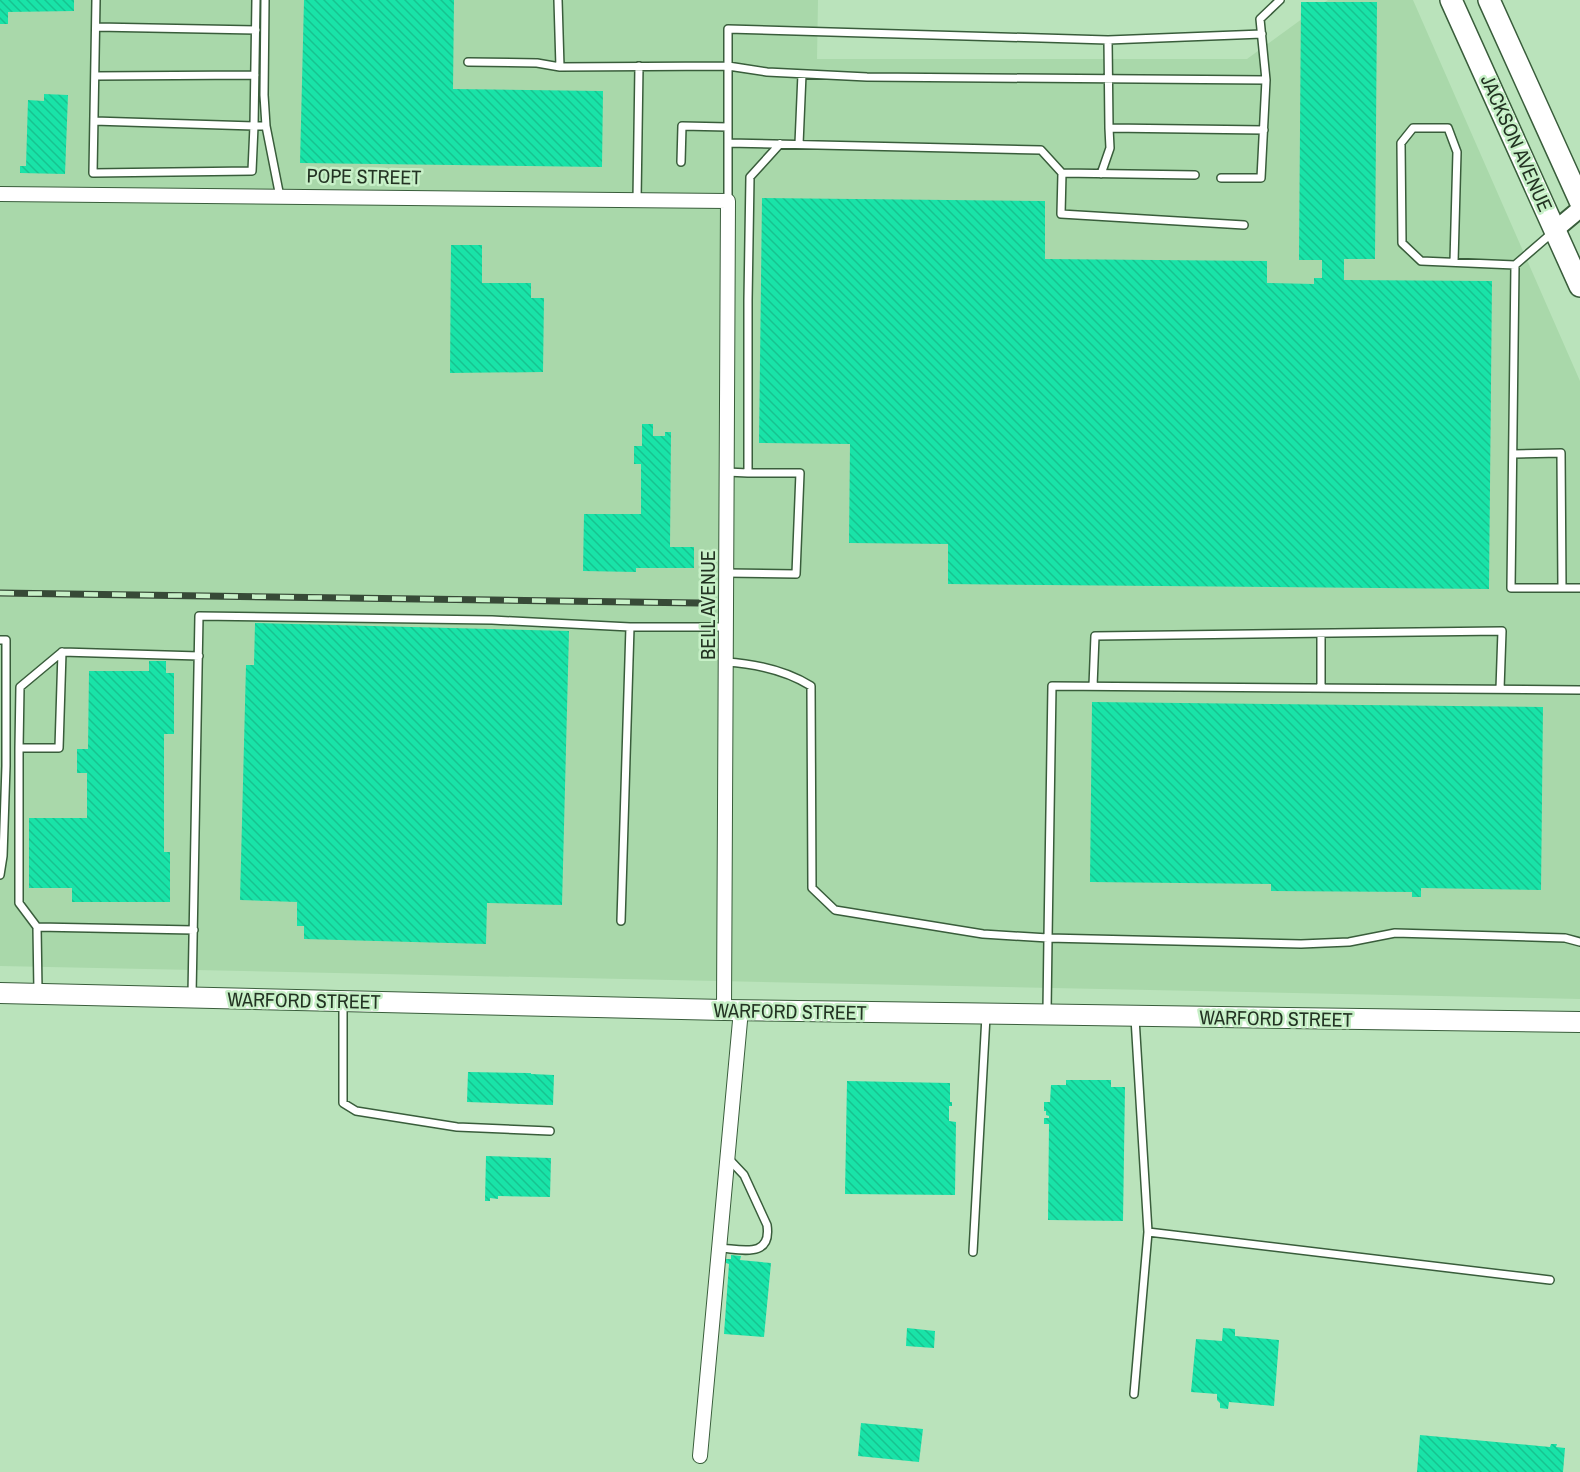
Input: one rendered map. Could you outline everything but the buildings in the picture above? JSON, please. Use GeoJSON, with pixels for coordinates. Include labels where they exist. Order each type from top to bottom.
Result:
{"type":"FeatureCollection","features":[{"type":"Feature","properties":{"kind":"main road","name":"JACKSON AVENUE"},"geometry":{"type":"LineString","coordinates":[[1451,0],[1580,286]]}},
{"type":"Feature","properties":{"kind":"main road","name":"JACKSON AVENUE"},"geometry":{"type":"LineString","coordinates":[[1489,0],[1580,201]]}},
{"type":"Feature","properties":{"kind":"main road","name":"WARFORD STREET"},"geometry":{"type":"LineString","coordinates":[[0,993],[733,1010],[1580,1022]]}},
{"type":"Feature","properties":{"kind":"street","name":"POPE STREET"},"geometry":{"type":"LineString","coordinates":[[0,194],[728,201]]}},
{"type":"Feature","properties":{"kind":"street","name":"BELL AVENUE"},"geometry":{"type":"LineString","coordinates":[[700,1456],[727,1157],[733,1010],[726,662],[728,201]]}},
{"type":"Feature","properties":{"kind":"street"},"geometry":{"type":"LineString","coordinates":[[1556,229],[1580,210]]}},
{"type":"Feature","properties":{"kind":"lane"},"geometry":{"type":"LineString","coordinates":[[96,0],[93,173],[252,171],[256,0]]}},
{"type":"Feature","properties":{"kind":"lane"},"geometry":{"type":"LineString","coordinates":[[265,0],[266,126],[280,196]]}},
{"type":"Feature","properties":{"kind":"lane"},"geometry":{"type":"LineString","coordinates":[[558,0],[560,67]]}},
{"type":"Feature","properties":{"kind":"lane"},"geometry":{"type":"LineString","coordinates":[[1221,178],[1261,178],[1266,80],[1260,19],[1280,0]]}},
{"type":"Feature","properties":{"kind":"lane"},"geometry":{"type":"LineString","coordinates":[[96,27],[256,30]]}},
{"type":"Feature","properties":{"kind":"lane"},"geometry":{"type":"LineString","coordinates":[[728,201],[728,28],[1108,40],[1262,34]]}},
{"type":"Feature","properties":{"kind":"lane"},"geometry":{"type":"LineString","coordinates":[[1101,174],[1110,148],[1108,40]]}},
{"type":"Feature","properties":{"kind":"lane"},"geometry":{"type":"LineString","coordinates":[[468,62],[537,63],[560,67],[728,66],[767,72],[867,77],[1266,80]]}},
{"type":"Feature","properties":{"kind":"lane"},"geometry":{"type":"LineString","coordinates":[[637,200],[639,66]]}},
{"type":"Feature","properties":{"kind":"lane"},"geometry":{"type":"LineString","coordinates":[[799,144],[802,74]]}},
{"type":"Feature","properties":{"kind":"lane"},"geometry":{"type":"LineString","coordinates":[[95,76],[255,75]]}},
{"type":"Feature","properties":{"kind":"lane"},"geometry":{"type":"LineString","coordinates":[[94,121],[266,126]]}},
{"type":"Feature","properties":{"kind":"lane"},"geometry":{"type":"LineString","coordinates":[[681,162],[682,126],[728,127]]}},
{"type":"Feature","properties":{"kind":"lane"},"geometry":{"type":"LineString","coordinates":[[1109,128],[1264,130]]}},
{"type":"Feature","properties":{"kind":"lane"},"geometry":{"type":"LineString","coordinates":[[1455,262],[1457,152],[1448,128],[1413,128],[1401,143],[1402,243],[1421,261],[1515,265],[1556,229]]}},
{"type":"Feature","properties":{"kind":"lane"},"geometry":{"type":"LineString","coordinates":[[728,143],[1041,150],[1062,173],[1061,214],[1244,225]]}},
{"type":"Feature","properties":{"kind":"lane"},"geometry":{"type":"LineString","coordinates":[[748,473],[750,177],[780,144]]}},
{"type":"Feature","properties":{"kind":"lane"},"geometry":{"type":"LineString","coordinates":[[1062,173],[1195,175]]}},
{"type":"Feature","properties":{"kind":"lane"},"geometry":{"type":"LineString","coordinates":[[1515,265],[1514,454],[1510,588],[1580,588]]}},
{"type":"Feature","properties":{"kind":"lane"},"geometry":{"type":"LineString","coordinates":[[1514,454],[1561,453],[1562,588]]}},
{"type":"Feature","properties":{"kind":"lane"},"geometry":{"type":"LineString","coordinates":[[726,573],[796,574],[800,473],[727,472]]}},
{"type":"Feature","properties":{"kind":"lane"},"geometry":{"type":"LineString","coordinates":[[192,997],[199,616],[492,620],[630,627],[726,627]]}},
{"type":"Feature","properties":{"kind":"lane"},"geometry":{"type":"LineString","coordinates":[[621,921],[630,627]]}},
{"type":"Feature","properties":{"kind":"lane"},"geometry":{"type":"LineString","coordinates":[[1093,686],[1095,636],[1502,632],[1500,689]]}},
{"type":"Feature","properties":{"kind":"lane"},"geometry":{"type":"LineString","coordinates":[[1322,634],[1322,688]]}},
{"type":"Feature","properties":{"kind":"lane"},"geometry":{"type":"LineString","coordinates":[[0,640],[6,640],[6,766],[3,856],[0,875]]}},
{"type":"Feature","properties":{"kind":"lane"},"geometry":{"type":"LineString","coordinates":[[38,994],[37,927],[19,903],[20,687],[62,652],[199,656]]}},
{"type":"Feature","properties":{"kind":"lane"},"geometry":{"type":"LineString","coordinates":[[19,748],[59,748],[62,652]]}},
{"type":"Feature","properties":{"kind":"lane"},"geometry":{"type":"LineString","coordinates":[[726,662],[751,664],[792,674],[811,686],[812,888],[835,910],[982,934],[1048,938],[1301,944],[1348,942],[1395,933],[1565,938],[1580,942]]}},
{"type":"Feature","properties":{"kind":"lane"},"geometry":{"type":"LineString","coordinates":[[1047,1015],[1052,686],[1580,690]]}},
{"type":"Feature","properties":{"kind":"lane"},"geometry":{"type":"LineString","coordinates":[[37,927],[194,930]]}},
{"type":"Feature","properties":{"kind":"lane"},"geometry":{"type":"LineString","coordinates":[[343,1001],[343,1103],[356,1111],[457,1127],[550,1131]]}},
{"type":"Feature","properties":{"kind":"lane"},"geometry":{"type":"LineString","coordinates":[[973,1252],[986,1014]]}},
{"type":"Feature","properties":{"kind":"lane"},"geometry":{"type":"LineString","coordinates":[[1134,1016],[1148,1232],[1134,1394]]}},
{"type":"Feature","properties":{"kind":"lane"},"geometry":{"type":"LineString","coordinates":[[719,1248],[753,1250],[764,1245],[768,1233],[767,1225],[744,1174],[727,1157]]}},
{"type":"Feature","properties":{"kind":"lane"},"geometry":{"type":"LineString","coordinates":[[1148,1232],[1550,1280]]}},
{"type":"Feature","properties":{"kind":"shaded area"},"geometry":{"type":"Polygon","coordinates":[[[0,0],[818,0],[817,59],[1247,59],[1328,0],[1413,0],[1580,381],[1580,999],[0,966],[0,0]]]}},
{"type":"Feature","properties":{"kind":"railway"},"geometry":{"type":"LineString","coordinates":[[0,593],[699,603]]}}]}
